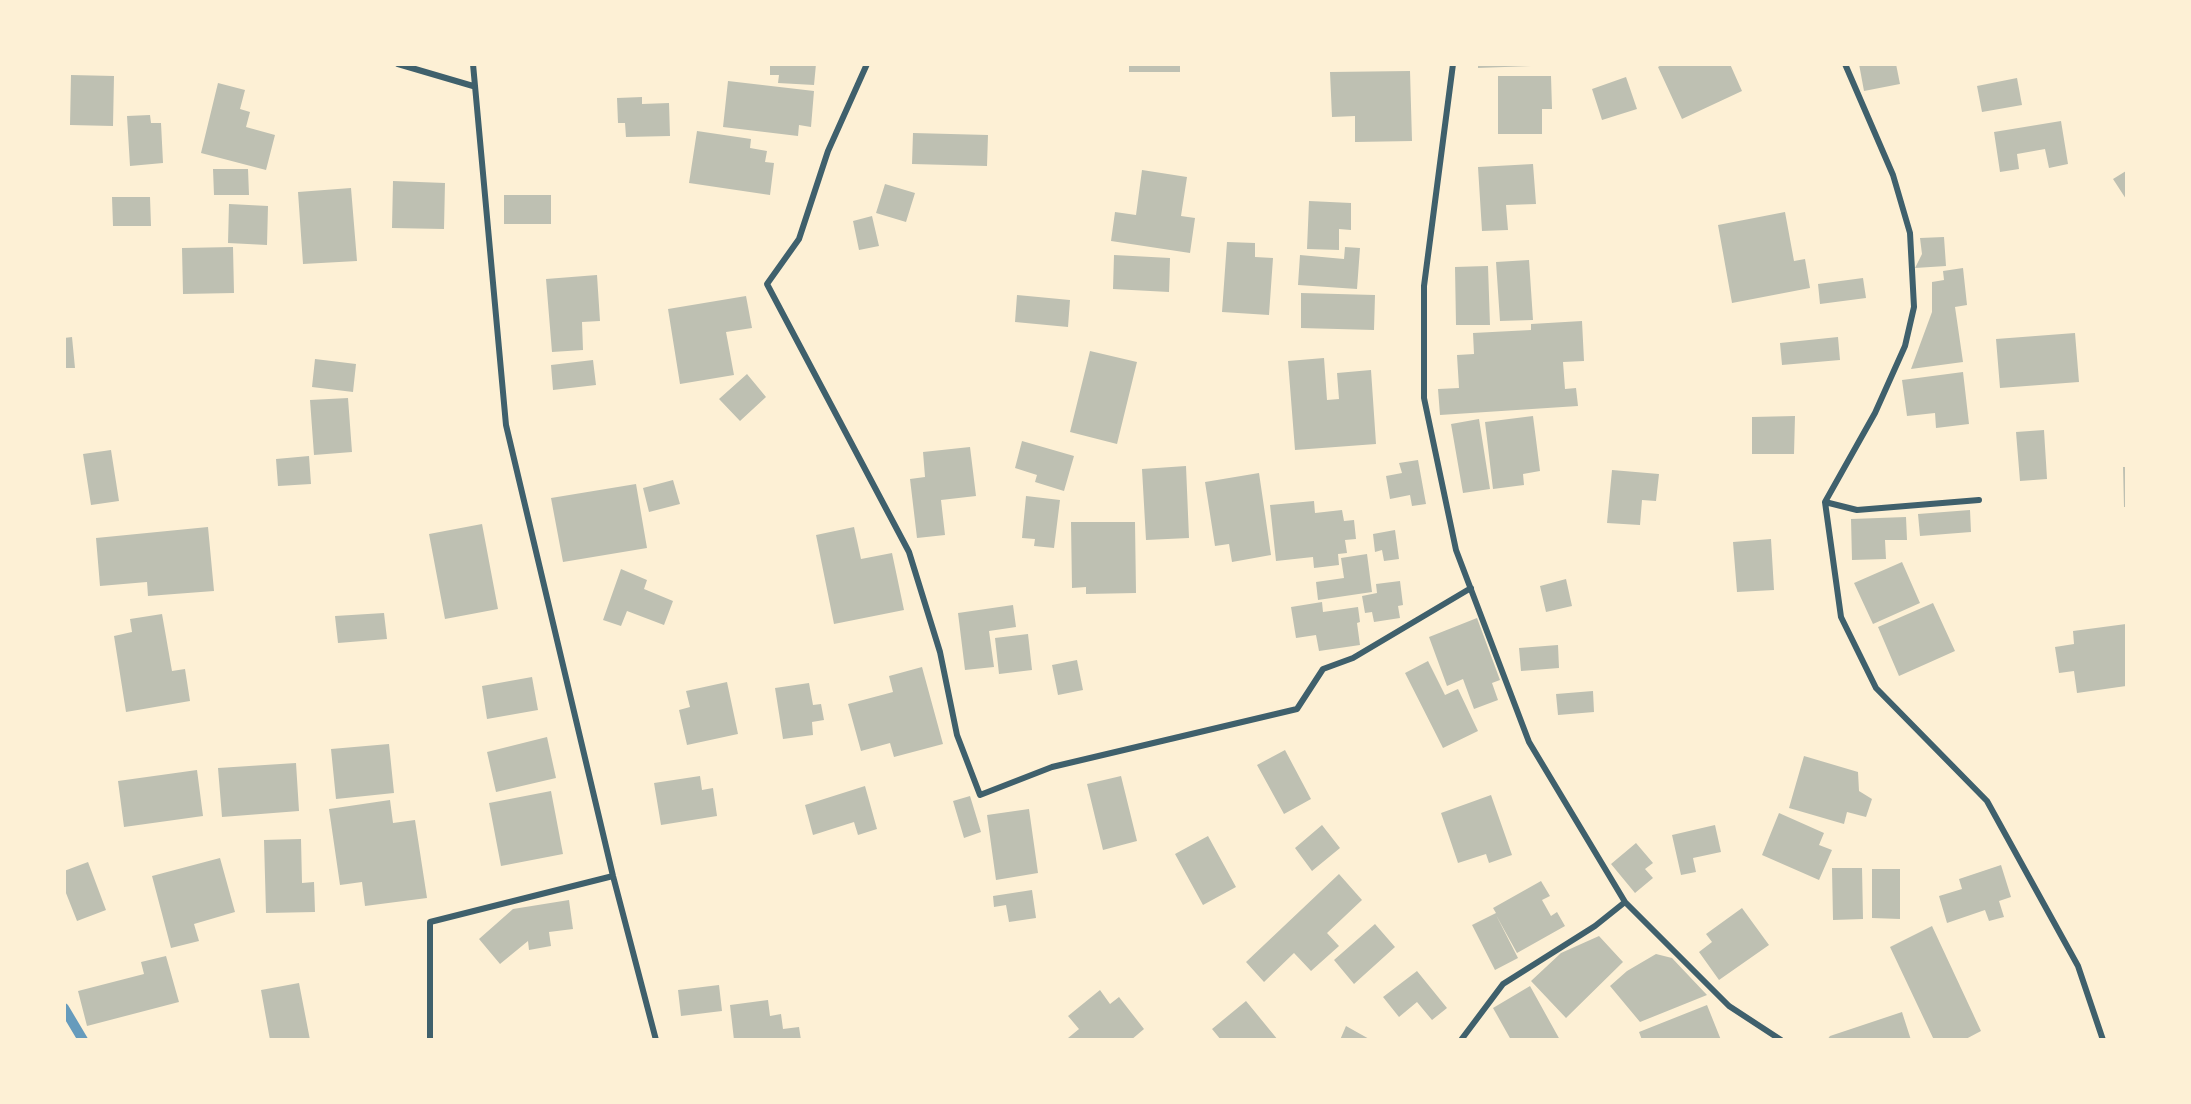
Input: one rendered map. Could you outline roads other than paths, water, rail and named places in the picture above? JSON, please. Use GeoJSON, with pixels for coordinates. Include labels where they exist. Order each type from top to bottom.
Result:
{"type":"FeatureCollection","features":[{"type":"Feature","properties":{"kind":"street"},"geometry":{"type":"LineString","coordinates":[[398,64],[473,86]]}},
{"type":"Feature","properties":{"kind":"street"},"geometry":{"type":"LineString","coordinates":[[473,64],[473,86],[506,425],[613,876],[656,1040]]}},
{"type":"Feature","properties":{"kind":"street"},"geometry":{"type":"LineString","coordinates":[[867,64],[828,151],[799,238],[767,284],[909,552],[940,652],[957,735],[980,795],[1052,767],[1297,709],[1323,669],[1353,658],[1471,588]]}},
{"type":"Feature","properties":{"kind":"street"},"geometry":{"type":"LineString","coordinates":[[1453,64],[1424,286],[1424,398],[1456,550],[1529,742],[1625,902],[1729,1006],[1781,1040]]}},
{"type":"Feature","properties":{"kind":"street"},"geometry":{"type":"LineString","coordinates":[[1845,64],[1893,175],[1910,233],[1914,307],[1905,346],[1875,413],[1825,502],[1841,617],[1876,688],[1987,801],[2078,966],[2103,1040]]}},
{"type":"Feature","properties":{"kind":"street"},"geometry":{"type":"LineString","coordinates":[[1825,502],[1857,510],[1979,500]]}},
{"type":"Feature","properties":{"kind":"street"},"geometry":{"type":"LineString","coordinates":[[430,1040],[430,922],[613,876]]}},
{"type":"Feature","properties":{"kind":"street"},"geometry":{"type":"LineString","coordinates":[[1461,1040],[1503,984],[1595,927],[1625,902]]}},
{"type":"Feature","properties":{"kind":"waterway"},"geometry":{"type":"LineString","coordinates":[[64,1008],[83,1040]]}}]}
